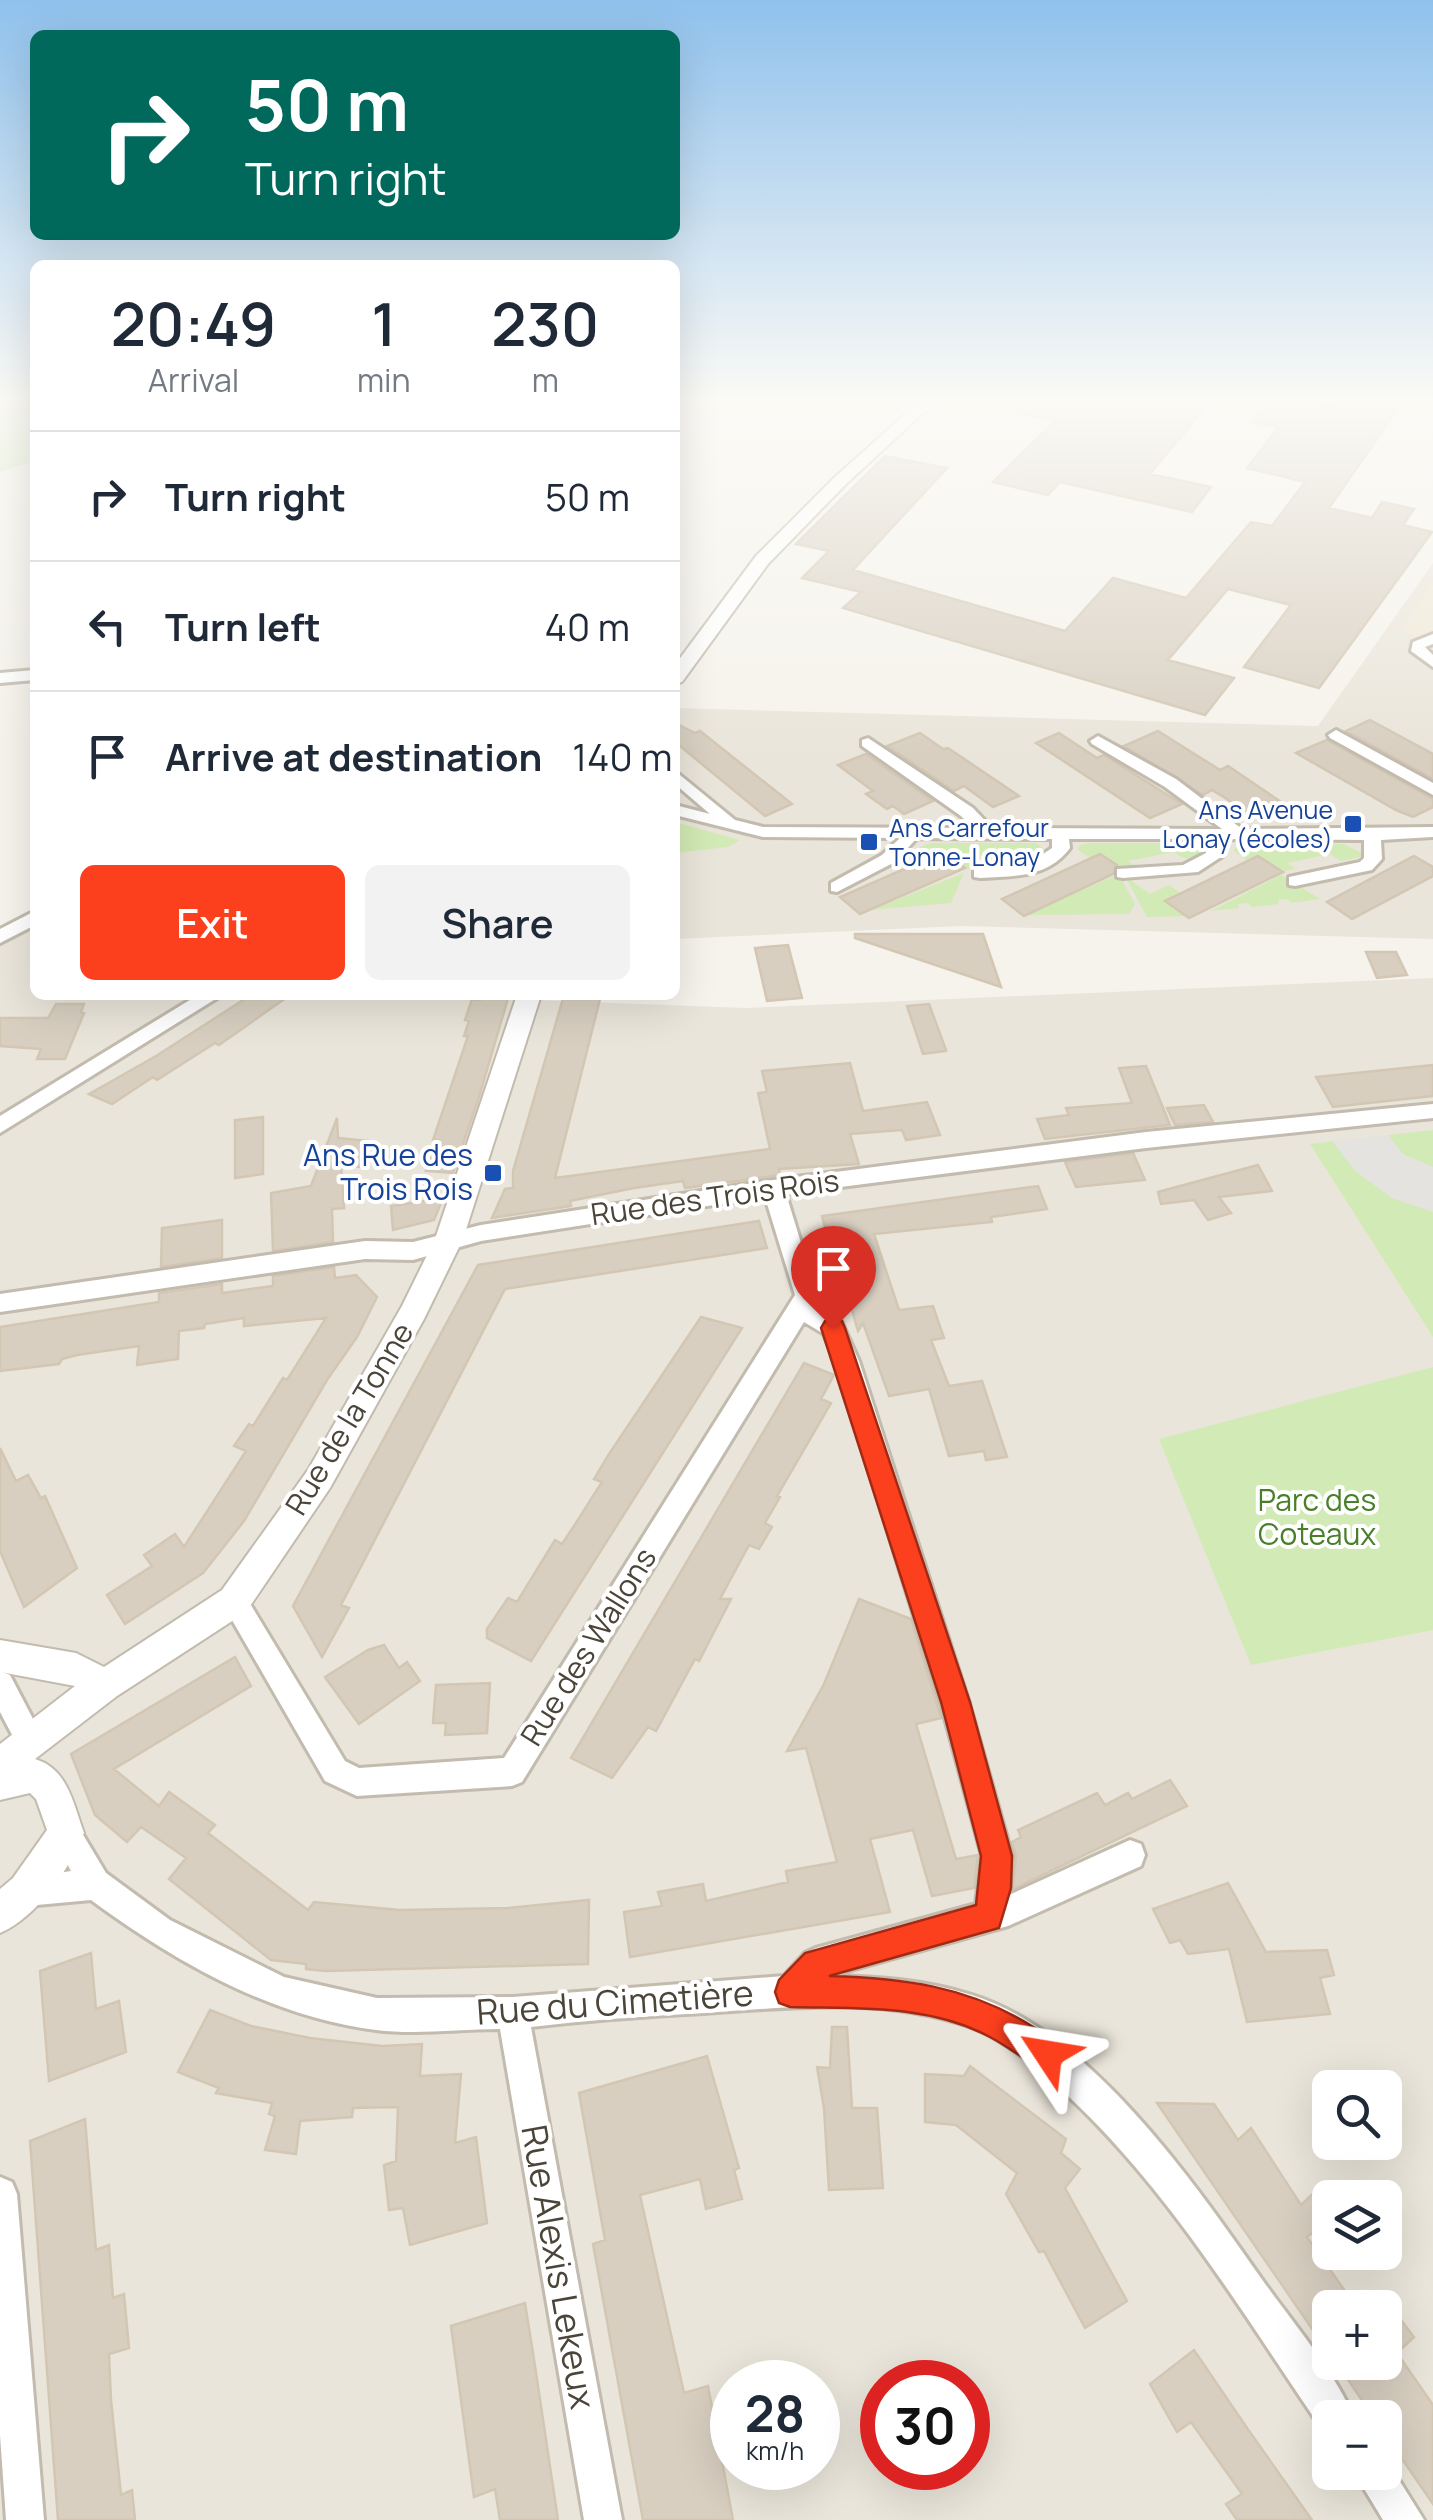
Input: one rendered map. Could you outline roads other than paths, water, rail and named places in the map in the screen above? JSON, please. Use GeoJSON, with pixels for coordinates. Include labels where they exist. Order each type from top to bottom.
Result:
{"type":"FeatureCollection","features":[{"type":"Feature","properties":{"kind":"street"},"geometry":{"type":"LineString","coordinates":[[680,671],[762,560],[801,521]]}},
{"type":"Feature","properties":{"kind":"street"},"geometry":{"type":"LineString","coordinates":[[1433,638],[1418,645],[1418,651],[1433,662]]}},
{"type":"Feature","properties":{"kind":"street"},"geometry":{"type":"LineString","coordinates":[[3,678],[30,675]]}},
{"type":"Feature","properties":{"kind":"street"},"geometry":{"type":"LineString","coordinates":[[3,678],[30,685]]}},
{"type":"Feature","properties":{"kind":"street"},"geometry":{"type":"LineString","coordinates":[[1336,735],[1433,790]]}},
{"type":"Feature","properties":{"kind":"street"},"geometry":{"type":"LineString","coordinates":[[868,742],[968,812],[987,833]]}},
{"type":"Feature","properties":{"kind":"street"},"geometry":{"type":"LineString","coordinates":[[1098,742],[1153,772],[1217,815],[1237,834]]}},
{"type":"Feature","properties":{"kind":"street"},"geometry":{"type":"LineString","coordinates":[[680,780],[734,824]]}},
{"type":"Feature","properties":{"kind":"street"},"geometry":{"type":"LineString","coordinates":[[680,811],[763,832],[1433,832]]}},
{"type":"Feature","properties":{"kind":"street"},"geometry":{"type":"LineString","coordinates":[[837,887],[845,878],[899,854],[911,832]]}},
{"type":"Feature","properties":{"kind":"street"},"geometry":{"type":"LineString","coordinates":[[980,872],[1035,868],[1048,862],[1060,848],[1060,833]]}},
{"type":"Feature","properties":{"kind":"street"},"geometry":{"type":"LineString","coordinates":[[1123,874],[1198,866],[1215,854],[1213,834]]}},
{"type":"Feature","properties":{"kind":"street"},"geometry":{"type":"LineString","coordinates":[[1295,882],[1366,866],[1373,859],[1372,835]]}},
{"type":"Feature","properties":{"kind":"street"},"geometry":{"type":"LineString","coordinates":[[0,937],[30,920]]}},
{"type":"Feature","properties":{"kind":"street"},"geometry":{"type":"LineString","coordinates":[[0,1126],[204,1000]]}},
{"type":"Feature","properties":{"kind":"street","name":"Rue de la Tonne"},"geometry":{"type":"LineString","coordinates":[[0,1768],[30,1740],[106,1685],[234,1601],[318,1479],[414,1311],[448,1239],[527,1000]]}},
{"type":"Feature","properties":{"kind":"street","name":"Rue des Trois Rois"},"geometry":{"type":"LineString","coordinates":[[0,1303],[365,1250],[413,1252],[448,1239],[773,1188],[1146,1140],[1433,1111]]}},
{"type":"Feature","properties":{"kind":"street"},"geometry":{"type":"LineString","coordinates":[[773,1188],[806,1295],[800,1308],[833,1328],[847,1361],[956,1702],[996,1856],[996,1888],[988,1917]]}},
{"type":"Feature","properties":{"kind":"street","name":"Rue des Wallons"},"geometry":{"type":"LineString","coordinates":[[234,1601],[334,1770],[357,1782],[512,1772],[800,1308]]}},
{"type":"Feature","properties":{"kind":"street"},"geometry":{"type":"LineString","coordinates":[[0,1656],[76,1669],[106,1685]]}},
{"type":"Feature","properties":{"kind":"street"},"geometry":{"type":"LineString","coordinates":[[0,1684],[30,1740],[66,1833],[13,1902]]}},
{"type":"Feature","properties":{"kind":"street"},"geometry":{"type":"LineString","coordinates":[[0,1783],[16,1776],[37,1776],[50,1788]]}},
{"type":"Feature","properties":{"kind":"street","name":"Rue du Cimetière"},"geometry":{"type":"LineString","coordinates":[[66,1833],[95,1884],[159,1931],[280,1992],[377,2014],[513,2013],[790,1992],[894,1994],[973,2011],[1018,2032],[1103,2104],[1180,2191],[1324,2400]]}},
{"type":"Feature","properties":{"kind":"street"},"geometry":{"type":"LineString","coordinates":[[790,1992],[816,1964],[988,1917],[1130,1855]]}},
{"type":"Feature","properties":{"kind":"street"},"geometry":{"type":"LineString","coordinates":[[13,1902],[95,1884]]}},
{"type":"Feature","properties":{"kind":"street","name":"Rue Alexis Lekeux"},"geometry":{"type":"LineString","coordinates":[[513,2013],[603,2520]]}},
{"type":"Feature","properties":{"kind":"street"},"geometry":{"type":"LineString","coordinates":[[0,2194],[25,2520]]}},
{"type":"Feature","properties":{"kind":"street"},"geometry":{"type":"LineString","coordinates":[[1385,2490],[1406,2520]]}},
{"type":"Feature","properties":{"kind":"place","name":"Ans Avenue Lonay (écoles)"},"geometry":{"type":"Point","coordinates":[1353,824]}},
{"type":"Feature","properties":{"kind":"place","name":"Ans Carrefour Tonne-Lonay"},"geometry":{"type":"Point","coordinates":[869,842]}},
{"type":"Feature","properties":{"kind":"place","name":"Ans Rue des Trois Rois"},"geometry":{"type":"Point","coordinates":[493,1173]}},
{"type":"Feature","properties":{"kind":"park label","name":"Parc des Coteaux"},"geometry":{"type":"Point","coordinates":[1317,1518]}}]}
